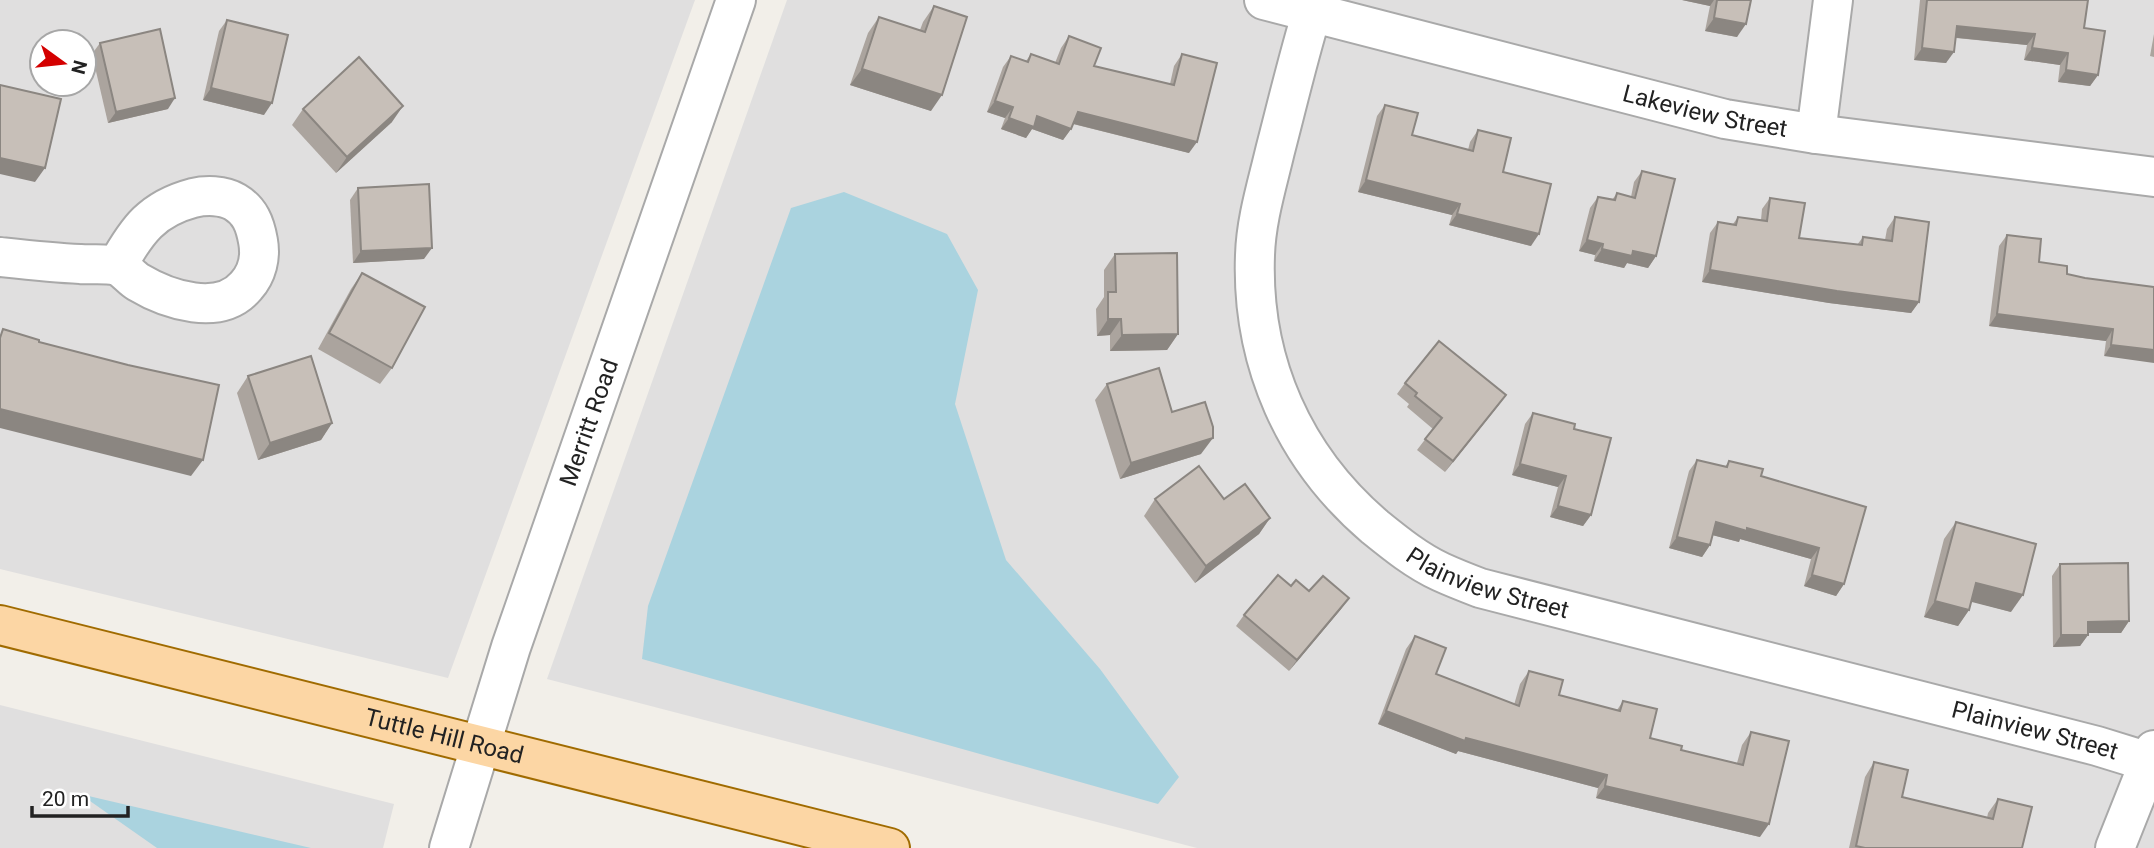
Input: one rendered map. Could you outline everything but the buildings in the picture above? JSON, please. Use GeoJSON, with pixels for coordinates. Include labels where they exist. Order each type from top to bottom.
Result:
{"type":"FeatureCollection","features":[{"type":"Feature","properties":{"kind":"main road","name":"Tuttle Hill Road"},"geometry":{"type":"LineString","coordinates":[[0,625],[890,848]]}},
{"type":"Feature","properties":{"kind":"street","name":"Merritt Road"},"geometry":{"type":"LineString","coordinates":[[449,848],[511,647],[576,454],[736,0]]}},
{"type":"Feature","properties":{"kind":"street","name":"Lakeview Street"},"geometry":{"type":"LineString","coordinates":[[1264,0],[1725,118],[1816,134],[2154,177]]}},
{"type":"Feature","properties":{"kind":"street"},"geometry":{"type":"LineString","coordinates":[[1816,134],[1833,0]]}},
{"type":"Feature","properties":{"kind":"street","name":"Plainview Street"},"geometry":{"type":"LineString","coordinates":[[1312,12],[1261,207],[1255,254],[1257,304],[1264,348],[1284,409],[1318,469],[1369,522],[1401,549],[1440,572],[1480,588],[2097,746],[2151,756]]}},
{"type":"Feature","properties":{"kind":"street"},"geometry":{"type":"LineString","coordinates":[[0,257],[117,266]]}},
{"type":"Feature","properties":{"kind":"street"},"geometry":{"type":"LineString","coordinates":[[2115,848],[2151,756]]}},
{"type":"Feature","properties":{"kind":"shaded area"},"geometry":{"type":"Polygon","coordinates":[[[0,0],[695,0],[448,678],[0,569],[0,0]]]}},
{"type":"Feature","properties":{"kind":"shaded area"},"geometry":{"type":"Polygon","coordinates":[[[787,0],[2154,0],[2154,848],[1197,848],[547,679],[787,0]]]}},
{"type":"Feature","properties":{"kind":"shaded area"},"geometry":{"type":"Polygon","coordinates":[[[0,705],[394,804],[383,848],[0,848],[0,705]]]}},
{"type":"Feature","properties":{"kind":"water"},"geometry":{"type":"Polygon","coordinates":[[[844,192],[947,234],[978,290],[955,404],[1006,560],[1100,669],[1179,777],[1158,804],[642,659],[648,606],[791,208],[844,192]]]}},
{"type":"Feature","properties":{"kind":"water"},"geometry":{"type":"Polygon","coordinates":[[[80,794],[311,848],[157,848],[80,794]]]}}]}
